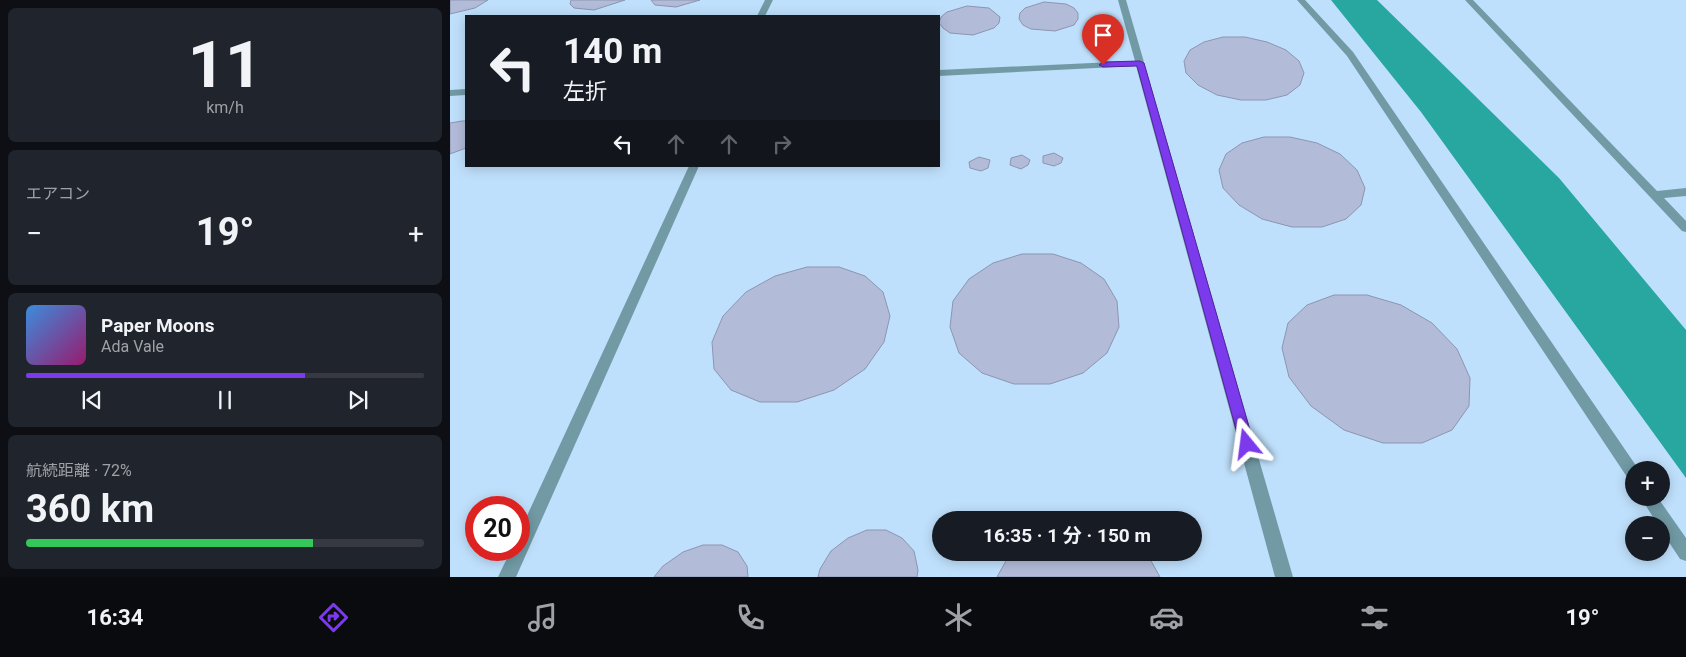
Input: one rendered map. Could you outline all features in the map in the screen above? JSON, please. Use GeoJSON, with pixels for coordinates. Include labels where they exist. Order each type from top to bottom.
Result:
{"type":"FeatureCollection","features":[{"type":"Feature","properties":{"kind":"lane"},"geometry":{"type":"LineString","coordinates":[[762,15],[769,0]]}},
{"type":"Feature","properties":{"kind":"lane"},"geometry":{"type":"LineString","coordinates":[[1122,0],[1284,577]]}},
{"type":"Feature","properties":{"kind":"lane"},"geometry":{"type":"LineString","coordinates":[[1301,0],[1350,54],[1625,462]]}},
{"type":"Feature","properties":{"kind":"lane"},"geometry":{"type":"LineString","coordinates":[[1469,0],[1686,228]]}},
{"type":"Feature","properties":{"kind":"lane"},"geometry":{"type":"LineString","coordinates":[[940,73],[1140,63]]}},
{"type":"Feature","properties":{"kind":"lane"},"geometry":{"type":"LineString","coordinates":[[450,93],[465,92]]}},
{"type":"Feature","properties":{"kind":"lane"},"geometry":{"type":"LineString","coordinates":[[507,577],[694,167]]}},
{"type":"Feature","properties":{"kind":"lane"},"geometry":{"type":"LineString","coordinates":[[1653,194],[1686,192]]}},
{"type":"Feature","properties":{"kind":"lane"},"geometry":{"type":"LineString","coordinates":[[1654,506],[1686,553]]}},
{"type":"Feature","properties":{"kind":"shaded area"},"geometry":{"type":"Polygon","coordinates":[[[450,0],[1686,0],[1686,577],[450,577],[450,0]]]}},
{"type":"Feature","properties":{"kind":"shaded area"},"geometry":{"type":"Polygon","coordinates":[[[1331,0],[1377,0],[1559,178],[1686,330],[1686,478],[1421,112],[1331,0]]]}},
{"type":"Feature","properties":{"kind":"building"},"geometry":{"type":"Polygon","coordinates":[[[450,0],[488,0],[475,8],[450,14],[450,0]]]}},
{"type":"Feature","properties":{"kind":"building"},"geometry":{"type":"Polygon","coordinates":[[[571,0],[625,0],[594,10],[574,8],[570,4],[571,0]]]}},
{"type":"Feature","properties":{"kind":"building"},"geometry":{"type":"Polygon","coordinates":[[[651,0],[700,0],[676,7],[655,5],[651,0]]]}},
{"type":"Feature","properties":{"kind":"building"},"geometry":{"type":"Polygon","coordinates":[[[1044,2],[1066,4],[1074,8],[1078,13],[1078,19],[1074,25],[1055,31],[1031,29],[1023,25],[1019,19],[1020,13],[1025,8],[1044,2]]]}},
{"type":"Feature","properties":{"kind":"building"},"geometry":{"type":"Polygon","coordinates":[[[967,6],[989,8],[1000,17],[999,23],[994,28],[973,35],[950,33],[940,24],[941,17],[947,12],[967,6]]]}},
{"type":"Feature","properties":{"kind":"building"},"geometry":{"type":"Polygon","coordinates":[[[1223,37],[1245,37],[1267,42],[1286,50],[1299,61],[1304,73],[1300,85],[1287,95],[1266,100],[1241,100],[1217,95],[1198,85],[1186,73],[1184,61],[1190,50],[1204,42],[1223,37]]]}},
{"type":"Feature","properties":{"kind":"building"},"geometry":{"type":"Polygon","coordinates":[[[465,121],[465,148],[450,154],[450,123],[465,121]]]}},
{"type":"Feature","properties":{"kind":"building"},"geometry":{"type":"Polygon","coordinates":[[[1264,137],[1290,137],[1317,143],[1340,154],[1357,170],[1365,188],[1361,205],[1346,219],[1322,227],[1292,227],[1262,219],[1239,205],[1223,188],[1219,170],[1226,154],[1242,143],[1264,137]]]}},
{"type":"Feature","properties":{"kind":"building"},"geometry":{"type":"Polygon","coordinates":[[[1054,153],[1063,158],[1061,163],[1054,166],[1043,163],[1043,156],[1054,153]]]}},
{"type":"Feature","properties":{"kind":"building"},"geometry":{"type":"Polygon","coordinates":[[[1022,155],[1030,160],[1028,165],[1021,169],[1010,165],[1011,158],[1022,155]]]}},
{"type":"Feature","properties":{"kind":"building"},"geometry":{"type":"Polygon","coordinates":[[[979,157],[990,160],[988,168],[981,171],[970,168],[969,162],[979,157]]]}},
{"type":"Feature","properties":{"kind":"building"},"geometry":{"type":"Polygon","coordinates":[[[1022,254],[1053,254],[1081,263],[1104,279],[1117,301],[1119,327],[1107,353],[1083,373],[1050,384],[1014,384],[982,373],[959,353],[950,327],[953,301],[969,279],[993,263],[1022,254]]]}},
{"type":"Feature","properties":{"kind":"building"},"geometry":{"type":"Polygon","coordinates":[[[807,267],[839,267],[865,276],[883,292],[890,316],[884,342],[865,369],[834,390],[797,402],[760,402],[731,390],[714,369],[712,342],[723,316],[746,292],[775,276],[807,267]]]}},
{"type":"Feature","properties":{"kind":"building"},"geometry":{"type":"Polygon","coordinates":[[[1334,295],[1367,295],[1401,305],[1432,323],[1457,349],[1470,378],[1469,406],[1452,430],[1422,443],[1383,443],[1344,430],[1311,406],[1289,377],[1282,348],[1288,323],[1307,305],[1334,295]]]}},
{"type":"Feature","properties":{"kind":"building"},"geometry":{"type":"Polygon","coordinates":[[[867,530],[886,530],[902,538],[914,551],[918,570],[917,577],[818,577],[820,569],[831,551],[848,538],[867,530]]]}},
{"type":"Feature","properties":{"kind":"building"},"geometry":{"type":"Polygon","coordinates":[[[703,545],[722,545],[738,552],[747,566],[748,577],[654,577],[663,566],[683,552],[703,545]]]}},
{"type":"Feature","properties":{"kind":"building"},"geometry":{"type":"Polygon","coordinates":[[[1006,561],[1151,561],[1160,577],[997,577],[1006,561]]]}},
{"type":"Feature","properties":{"kind":"route"},"geometry":{"type":"LineString","coordinates":[[1103,65],[1140,63],[1247,444]]}}]}
